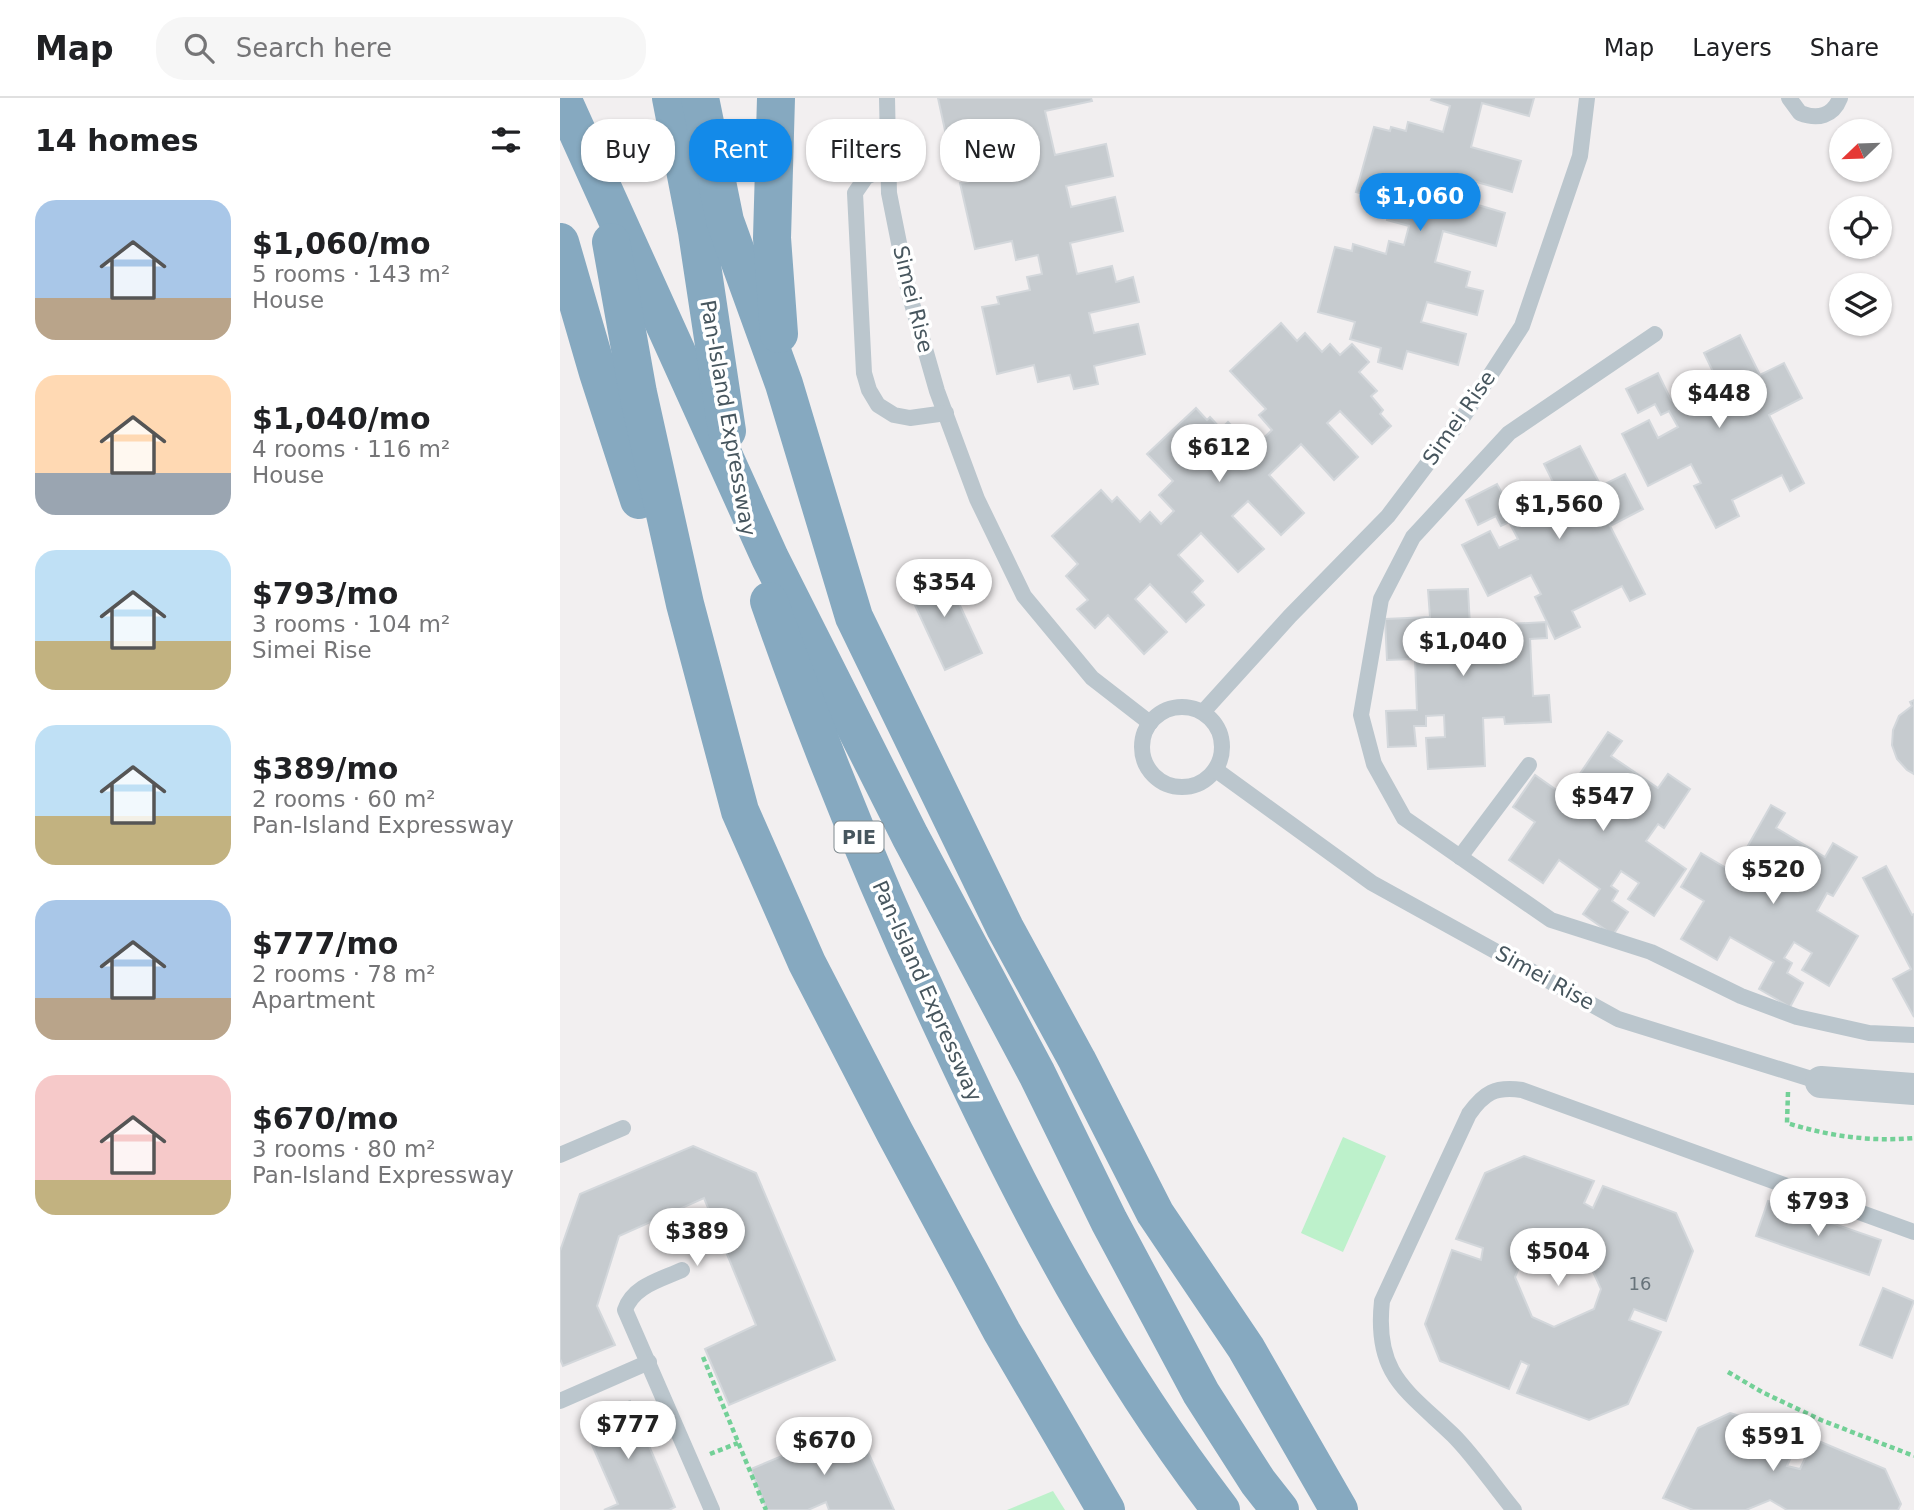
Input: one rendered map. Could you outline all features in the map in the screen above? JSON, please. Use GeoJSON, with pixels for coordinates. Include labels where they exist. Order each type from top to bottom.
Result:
{"type":"FeatureCollection","features":[{"type":"Feature","properties":{"kind":"highway"},"geometry":{"type":"LineString","coordinates":[[562,98],[770,558],[910,836],[1037,1074],[1109,1221],[1201,1393],[1258,1482],[1280,1510]]}},
{"type":"Feature","properties":{"kind":"highway"},"geometry":{"type":"LineString","coordinates":[[588,98],[638,393],[685,604],[740,811],[807,962],[895,1133],[1002,1332],[1106,1510]]}},
{"type":"Feature","properties":{"kind":"highway","name":"Pan-Island Expressway"},"geometry":{"type":"LineString","coordinates":[[671,98],[697,232],[741,518],[806,707],[923,986],[1003,1157],[1084,1307],[1134,1388],[1221,1510]]}},
{"type":"Feature","properties":{"kind":"highway"},"geometry":{"type":"LineString","coordinates":[[700,98],[724,220],[783,384],[854,617],[1005,928],[1077,1060],[1155,1213],[1246,1348],[1339,1510]]}},
{"type":"Feature","properties":{"kind":"highway"},"geometry":{"type":"LineString","coordinates":[[776,98],[772,238],[783,384]]}},
{"type":"Feature","properties":{"kind":"highway"},"geometry":{"type":"LineString","coordinates":[[560,242],[639,500],[674,590],[685,604]]}},
{"type":"Feature","properties":{"kind":"highway"},"geometry":{"type":"LineString","coordinates":[[1246,1348],[1302,1510]]}},
{"type":"Feature","properties":{"kind":"street","name":"Simei Rise"},"geometry":{"type":"LineString","coordinates":[[1821,1082],[1914,1089]]}},
{"type":"Feature","properties":{"kind":"lane","name":"Simei Rise"},"geometry":{"type":"LineString","coordinates":[[887,98],[887,119]]}},
{"type":"Feature","properties":{"kind":"lane","name":"Simei Rise"},"geometry":{"type":"LineString","coordinates":[[1203,712],[1290,616],[1388,516],[1465,414],[1522,326],[1580,156],[1587,98]]}},
{"type":"Feature","properties":{"kind":"lane"},"geometry":{"type":"LineString","coordinates":[[1789,98],[1800,113],[1818,117],[1834,109],[1840,98]]}},
{"type":"Feature","properties":{"kind":"lane"},"geometry":{"type":"LineString","coordinates":[[863,182],[855,193],[864,373],[878,405],[894,415],[910,418],[946,413]]}},
{"type":"Feature","properties":{"kind":"lane","name":"Simei Rise"},"geometry":{"type":"LineString","coordinates":[[889,182],[909,293],[946,413],[977,499],[1024,596],[1091,678],[1150,723]]}},
{"type":"Feature","properties":{"kind":"lane"},"geometry":{"type":"LineString","coordinates":[[1655,334],[1509,433],[1413,537],[1381,599],[1361,715],[1374,764],[1404,818],[1551,920],[1651,952],[1741,996],[1797,1017],[1869,1032],[1914,1035]]}},
{"type":"Feature","properties":{"kind":"lane"},"geometry":{"type":"LineString","coordinates":[[1174,707],[1189,707],[1203,712],[1215,723],[1222,738],[1222,755],[1216,770],[1204,782],[1189,788],[1173,787],[1158,781],[1147,769],[1142,754],[1143,737],[1150,723],[1160,713],[1174,707]]}},
{"type":"Feature","properties":{"kind":"lane"},"geometry":{"type":"LineString","coordinates":[[1460,857],[1529,765]]}},
{"type":"Feature","properties":{"kind":"lane","name":"Simei Rise"},"geometry":{"type":"LineString","coordinates":[[1216,770],[1371,883],[1618,1019],[1821,1082]]}},
{"type":"Feature","properties":{"kind":"lane"},"geometry":{"type":"LineString","coordinates":[[1514,1510],[1454,1436],[1425,1412],[1392,1375],[1384,1356],[1379,1332],[1382,1301],[1469,1114],[1481,1097],[1494,1090],[1522,1090],[1914,1232]]}},
{"type":"Feature","properties":{"kind":"lane"},"geometry":{"type":"LineString","coordinates":[[560,1155],[623,1128]]}},
{"type":"Feature","properties":{"kind":"lane"},"geometry":{"type":"LineString","coordinates":[[682,1270],[637,1291],[625,1310],[712,1510]]}},
{"type":"Feature","properties":{"kind":"lane"},"geometry":{"type":"LineString","coordinates":[[560,1401],[649,1362]]}},
{"type":"Feature","properties":{"kind":"path"},"geometry":{"type":"LineString","coordinates":[[1789,1072],[1787,1124],[1824,1135],[1889,1140],[1914,1138]]}},
{"type":"Feature","properties":{"kind":"path"},"geometry":{"type":"LineString","coordinates":[[704,1357],[766,1510]]}},
{"type":"Feature","properties":{"kind":"path"},"geometry":{"type":"LineString","coordinates":[[1728,1372],[1762,1392],[1821,1420],[1914,1456]]}},
{"type":"Feature","properties":{"kind":"green space"},"geometry":{"type":"Polygon","coordinates":[[[1343,1137],[1386,1156],[1343,1252],[1301,1233],[1343,1137]]]}},
{"type":"Feature","properties":{"kind":"green space"},"geometry":{"type":"Polygon","coordinates":[[[1053,1491],[1065,1510],[1007,1510],[1053,1491]]]}},
{"type":"Feature","properties":{"kind":"building"},"geometry":{"type":"Polygon","coordinates":[[[938,98],[1091,98],[1092,101],[1045,111],[1055,155],[1106,144],[1113,176],[1066,186],[1071,207],[1115,197],[1123,231],[1070,243],[1077,274],[1112,266],[1116,282],[1133,277],[1139,302],[1089,313],[1094,333],[1138,324],[1145,354],[1094,366],[1098,384],[1074,389],[1070,375],[1038,382],[1034,365],[997,374],[982,307],[999,304],[997,297],[1030,290],[1027,277],[1042,274],[1038,255],[1016,260],[1012,241],[975,249],[960,183],[1040,182],[1040,119],[943,119],[938,98]]]}},
{"type":"Feature","properties":{"kind":"building"},"geometry":{"type":"Polygon","coordinates":[[[1534,98],[1529,116],[1482,103],[1471,147],[1521,161],[1512,192],[1466,179],[1461,200],[1505,213],[1496,246],[1443,231],[1435,262],[1470,272],[1466,287],[1483,291],[1477,315],[1427,302],[1421,322],[1466,334],[1458,365],[1407,351],[1402,369],[1378,362],[1381,348],[1350,339],[1355,322],[1318,312],[1335,247],[1352,251],[1353,244],[1386,254],[1389,241],[1404,245],[1409,226],[1387,220],[1392,202],[1356,192],[1374,127],[1390,131],[1391,127],[1406,131],[1408,122],[1443,132],[1450,106],[1431,100],[1534,98]]]}},
{"type":"Feature","properties":{"kind":"building"},"geometry":{"type":"Polygon","coordinates":[[[1281,323],[1297,341],[1305,333],[1322,352],[1330,344],[1340,355],[1352,344],[1369,362],[1359,372],[1377,391],[1371,396],[1383,410],[1380,414],[1391,426],[1372,444],[1340,411],[1327,423],[1358,457],[1334,480],[1301,444],[1269,475],[1304,513],[1281,535],[1248,501],[1232,516],[1264,549],[1238,572],[1201,533],[1178,555],[1203,581],[1192,592],[1204,605],[1186,622],[1150,584],[1135,599],[1167,632],[1144,654],[1108,615],[1095,628],[1077,609],[1088,600],[1066,576],[1078,564],[1052,536],[1101,490],[1112,502],[1117,497],[1140,522],[1150,512],[1161,524],[1174,511],[1159,495],[1173,481],[1147,454],[1196,408],[1207,420],[1210,417],[1221,429],[1228,422],[1253,448],[1272,430],[1259,415],[1266,409],[1230,371],[1281,323]]]}},
{"type":"Feature","properties":{"kind":"building"},"geometry":{"type":"Polygon","coordinates":[[[1740,335],[1760,375],[1784,363],[1802,398],[1769,415],[1804,483],[1790,491],[1782,475],[1732,500],[1739,516],[1716,528],[1694,486],[1701,483],[1691,464],[1648,486],[1622,434],[1649,420],[1658,438],[1678,427],[1669,411],[1661,415],[1655,404],[1638,413],[1626,389],[1658,373],[1671,400],[1716,378],[1704,353],[1740,335]]]}},
{"type":"Feature","properties":{"kind":"building"},"geometry":{"type":"Polygon","coordinates":[[[1580,446],[1601,486],[1625,474],[1643,509],[1610,526],[1645,594],[1630,601],[1622,586],[1572,611],[1580,627],[1555,639],[1535,597],[1541,594],[1531,575],[1488,596],[1462,545],[1490,531],[1499,548],[1518,539],[1509,522],[1501,526],[1496,516],[1478,525],[1466,500],[1497,484],[1512,511],[1556,488],[1544,464],[1580,446]]]}},
{"type":"Feature","properties":{"kind":"building"},"geometry":{"type":"Polygon","coordinates":[[[943,569],[982,653],[945,670],[906,586],[943,569]]]}},
{"type":"Feature","properties":{"kind":"building"},"geometry":{"type":"Polygon","coordinates":[[[1468,589],[1470,626],[1546,622],[1547,638],[1530,639],[1533,696],[1549,695],[1551,722],[1505,724],[1504,717],[1483,718],[1485,766],[1428,769],[1426,738],[1445,737],[1444,715],[1426,716],[1426,726],[1414,726],[1416,746],[1388,747],[1386,711],[1417,710],[1415,659],[1387,660],[1385,619],[1430,617],[1428,590],[1468,589]]]}},
{"type":"Feature","properties":{"kind":"building"},"geometry":{"type":"Polygon","coordinates":[[[1914,700],[1914,774],[1897,759],[1892,745],[1893,730],[1899,716],[1912,706],[1910,702],[1914,700]]]}},
{"type":"Feature","properties":{"kind":"building"},"geometry":{"type":"Polygon","coordinates":[[[1608,732],[1622,741],[1611,756],[1658,788],[1668,774],[1690,789],[1664,828],[1658,824],[1646,841],[1686,869],[1654,916],[1628,899],[1639,883],[1621,871],[1611,886],[1618,891],[1612,901],[1628,912],[1613,935],[1583,914],[1600,889],[1559,860],[1543,883],[1509,860],[1535,822],[1513,807],[1535,775],[1565,796],[1608,732]]]}},
{"type":"Feature","properties":{"kind":"building"},"geometry":{"type":"Polygon","coordinates":[[[1771,805],[1785,813],[1776,828],[1825,857],[1833,843],[1857,857],[1833,896],[1827,893],[1817,911],[1858,936],[1829,986],[1802,970],[1812,953],[1794,942],[1784,958],[1792,963],[1787,973],[1803,983],[1790,1007],[1759,989],[1774,962],[1730,937],[1717,960],[1681,939],[1704,901],[1681,887],[1701,853],[1733,872],[1771,805]]]}},
{"type":"Feature","properties":{"kind":"building"},"geometry":{"type":"Polygon","coordinates":[[[1886,866],[1912,915],[1914,914],[1914,1017],[1893,979],[1911,969],[1863,878],[1886,866]]]}},
{"type":"Feature","properties":{"kind":"building"},"geometry":{"type":"Polygon","coordinates":[[[693,1146],[756,1173],[835,1360],[729,1405],[705,1349],[756,1325],[704,1198],[619,1236],[597,1306],[615,1345],[563,1366],[560,1359],[560,1251],[580,1194],[693,1146]]]}},
{"type":"Feature","properties":{"kind":"building"},"geometry":{"type":"Polygon","coordinates":[[[1524,1156],[1594,1181],[1584,1203],[1593,1208],[1603,1186],[1676,1213],[1693,1251],[1666,1321],[1634,1309],[1629,1320],[1661,1332],[1628,1404],[1589,1420],[1517,1393],[1529,1365],[1521,1361],[1509,1389],[1440,1361],[1425,1324],[1452,1250],[1481,1260],[1483,1248],[1456,1239],[1485,1173],[1524,1156]],[[1566,1239],[1524,1256],[1515,1277],[1532,1317],[1554,1327],[1594,1309],[1601,1289],[1582,1248],[1566,1239]]]}},
{"type":"Feature","properties":{"kind":"building"},"geometry":{"type":"Polygon","coordinates":[[[1768,1201],[1881,1240],[1869,1275],[1756,1236],[1768,1201]]]}},
{"type":"Feature","properties":{"kind":"building"},"geometry":{"type":"Polygon","coordinates":[[[1883,1288],[1914,1301],[1892,1358],[1860,1345],[1883,1288]]]}},
{"type":"Feature","properties":{"kind":"building"},"geometry":{"type":"Polygon","coordinates":[[[630,1401],[675,1507],[669,1510],[604,1510],[618,1504],[582,1422],[630,1401]]]}},
{"type":"Feature","properties":{"kind":"building"},"geometry":{"type":"Polygon","coordinates":[[[1730,1413],[1801,1435],[1787,1466],[1800,1469],[1814,1439],[1885,1469],[1901,1504],[1898,1510],[1787,1510],[1770,1500],[1746,1510],[1693,1510],[1663,1498],[1698,1428],[1730,1413]]]}},
{"type":"Feature","properties":{"kind":"building"},"geometry":{"type":"Polygon","coordinates":[[[856,1425],[894,1510],[829,1510],[826,1502],[808,1510],[767,1510],[751,1469],[856,1425]]]}}]}
